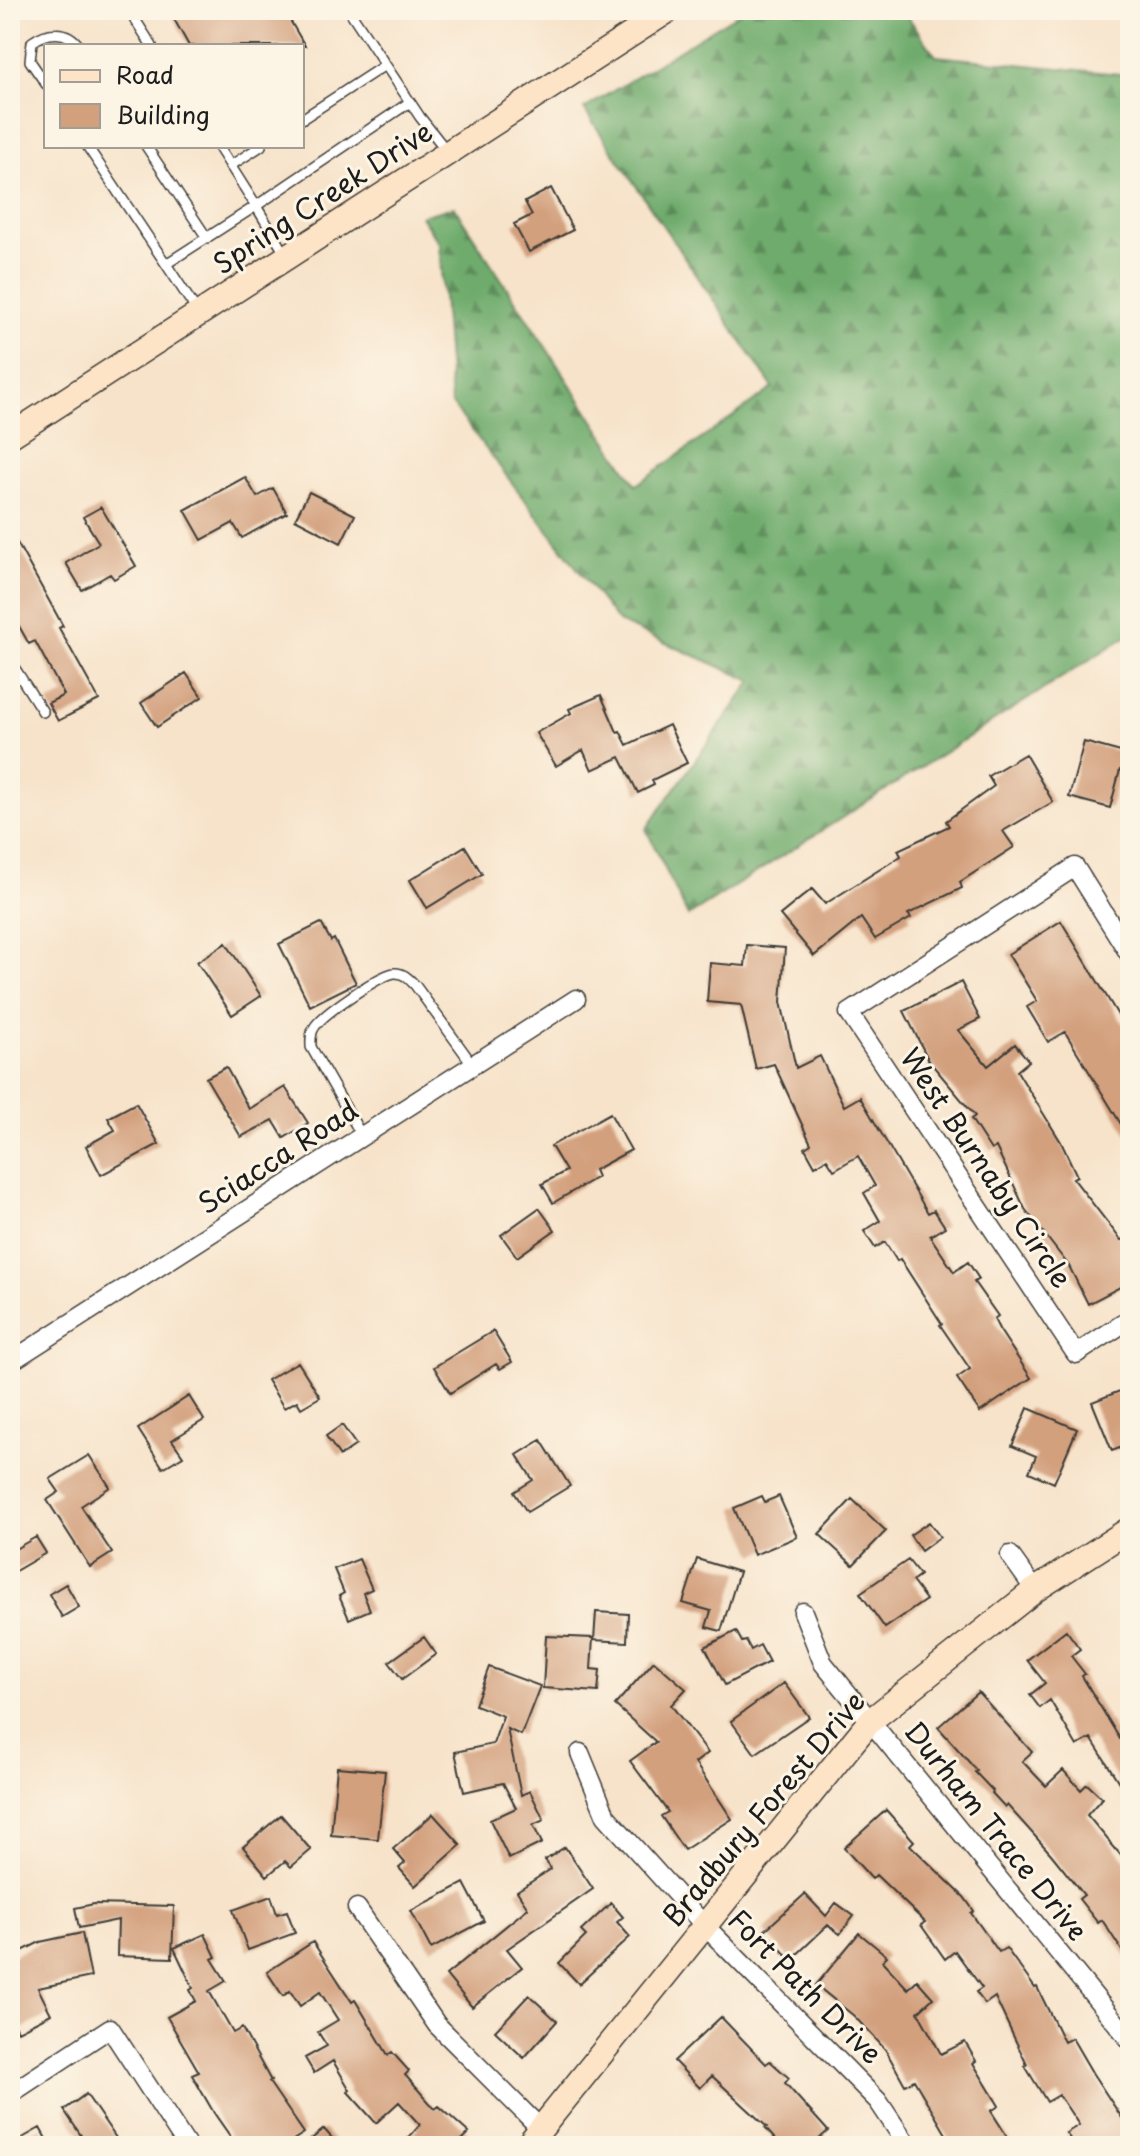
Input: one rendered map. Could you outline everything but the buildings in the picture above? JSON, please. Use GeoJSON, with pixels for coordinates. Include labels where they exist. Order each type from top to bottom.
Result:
{"type":"FeatureCollection","features":[{"type":"Feature","properties":{"kind":"street","name":"Spring Creek Drive"},"geometry":{"type":"LineString","coordinates":[[10,436],[669,10]]}},
{"type":"Feature","properties":{"kind":"street","name":"West Burnaby Circle"},"geometry":{"type":"LineString","coordinates":[[1130,955],[1075,867],[849,1013],[1076,1354],[1130,1319]]}},
{"type":"Feature","properties":{"kind":"street","name":"Sciacca Road"},"geometry":{"type":"LineString","coordinates":[[10,1362],[576,999]]}},
{"type":"Feature","properties":{"kind":"street","name":"Bradbury Forest Drive"},"geometry":{"type":"LineString","coordinates":[[527,2146],[870,1721],[1035,1590],[1130,1529]]}},
{"type":"Feature","properties":{"kind":"street"},"geometry":{"type":"LineString","coordinates":[[1010,1555],[1035,1590]]}},
{"type":"Feature","properties":{"kind":"street","name":"Durham Trace Drive"},"geometry":{"type":"LineString","coordinates":[[803,1612],[823,1663],[1130,2038]]}},
{"type":"Feature","properties":{"kind":"street","name":"Fort Path Drive"},"geometry":{"type":"LineString","coordinates":[[580,1753],[606,1816],[704,1925],[878,2101],[908,2146]]}},
{"type":"Feature","properties":{"kind":"street"},"geometry":{"type":"LineString","coordinates":[[357,1908],[437,2025],[536,2124],[547,2122]]}},
{"type":"Feature","properties":{"kind":"street"},"geometry":{"type":"LineString","coordinates":[[10,2094],[110,2028],[187,2146]]}},
{"type":"Feature","properties":{"kind":"lane"},"geometry":{"type":"LineString","coordinates":[[129,10],[151,44]]}},
{"type":"Feature","properties":{"kind":"lane"},"geometry":{"type":"LineString","coordinates":[[349,10],[448,153]]}},
{"type":"Feature","properties":{"kind":"lane"},"geometry":{"type":"LineString","coordinates":[[44,81],[30,61],[32,42],[41,35],[53,33],[67,35],[77,44]]}},
{"type":"Feature","properties":{"kind":"lane"},"geometry":{"type":"LineString","coordinates":[[304,118],[385,65]]}},
{"type":"Feature","properties":{"kind":"lane"},"geometry":{"type":"LineString","coordinates":[[166,264],[410,102]]}},
{"type":"Feature","properties":{"kind":"lane"},"geometry":{"type":"LineString","coordinates":[[88,148],[199,314]]}},
{"type":"Feature","properties":{"kind":"lane"},"geometry":{"type":"LineString","coordinates":[[147,148],[207,238]]}},
{"type":"Feature","properties":{"kind":"lane"},"geometry":{"type":"LineString","coordinates":[[219,148],[287,257]]}},
{"type":"Feature","properties":{"kind":"lane"},"geometry":{"type":"LineString","coordinates":[[230,166],[258,148]]}},
{"type":"Feature","properties":{"kind":"lane"},"geometry":{"type":"LineString","coordinates":[[10,661],[43,712]]}},
{"type":"Feature","properties":{"kind":"lane"},"geometry":{"type":"LineString","coordinates":[[362,1136],[311,1047],[315,1026],[347,999],[396,972],[405,975],[473,1065]]}},
{"type":"Feature","properties":{"kind":"green space"},"geometry":{"type":"Polygon","coordinates":[[[744,10],[903,10],[936,56],[1130,75],[1130,634],[688,916],[646,829],[752,681],[618,622],[451,403],[439,243],[421,216],[454,207],[636,485],[773,388],[584,109],[744,10]]]}}]}
